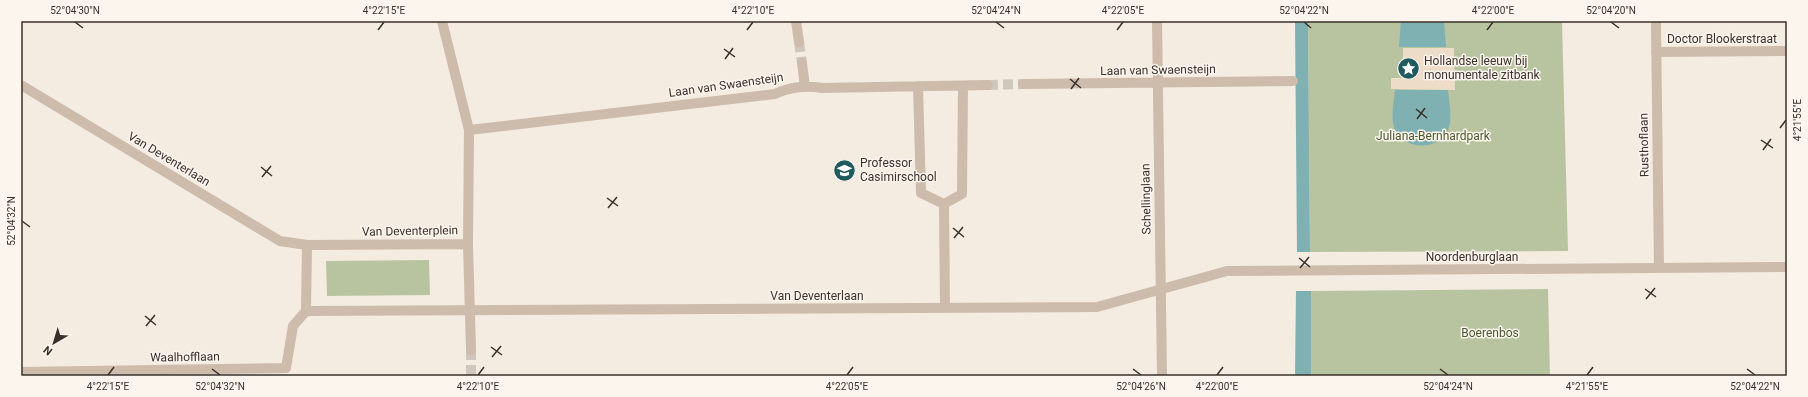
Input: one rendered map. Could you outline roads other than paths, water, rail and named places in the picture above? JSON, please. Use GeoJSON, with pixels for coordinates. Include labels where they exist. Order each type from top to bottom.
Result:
{"type":"FeatureCollection","features":[{"type":"Feature","properties":{"kind":"street"},"geometry":{"type":"LineString","coordinates":[[442,21],[469,130],[468,244]]}},
{"type":"Feature","properties":{"kind":"street"},"geometry":{"type":"LineString","coordinates":[[796,21],[799,42]]}},
{"type":"Feature","properties":{"kind":"street","name":"Schellinglaan"},"geometry":{"type":"LineString","coordinates":[[1157,21],[1162,376]]}},
{"type":"Feature","properties":{"kind":"street","name":"Rusthoflaan"},"geometry":{"type":"LineString","coordinates":[[1656,21],[1659,268]]}},
{"type":"Feature","properties":{"kind":"street","name":"Doctor Blookerstraat"},"geometry":{"type":"LineString","coordinates":[[1656,52],[1787,51]]}},
{"type":"Feature","properties":{"kind":"street"},"geometry":{"type":"LineString","coordinates":[[802,63],[805,87]]}},
{"type":"Feature","properties":{"kind":"street","name":"Laan van Swaensteijn"},"geometry":{"type":"LineString","coordinates":[[1023,84],[1293,81]]}},
{"type":"Feature","properties":{"kind":"street","name":"Van Deventerlaan"},"geometry":{"type":"LineString","coordinates":[[21,85],[280,241],[307,245]]}},
{"type":"Feature","properties":{"kind":"street","name":"Laan van Swaensteijn"},"geometry":{"type":"LineString","coordinates":[[469,130],[775,94],[783,90],[805,87],[963,87],[988,85]]}},
{"type":"Feature","properties":{"kind":"street"},"geometry":{"type":"LineString","coordinates":[[918,86],[921,193],[944,204]]}},
{"type":"Feature","properties":{"kind":"street"},"geometry":{"type":"LineString","coordinates":[[944,204],[962,194],[963,87]]}},
{"type":"Feature","properties":{"kind":"street"},"geometry":{"type":"LineString","coordinates":[[944,204],[945,308]]}},
{"type":"Feature","properties":{"kind":"street","name":"Van Deventerplein"},"geometry":{"type":"LineString","coordinates":[[307,245],[468,244],[471,350]]}},
{"type":"Feature","properties":{"kind":"street"},"geometry":{"type":"LineString","coordinates":[[307,245],[306,311],[471,311]]}},
{"type":"Feature","properties":{"kind":"street","name":"Noordenburglaan"},"geometry":{"type":"LineString","coordinates":[[1160,289],[1227,271],[1787,267]]}},
{"type":"Feature","properties":{"kind":"street","name":"Van Deventerlaan"},"geometry":{"type":"LineString","coordinates":[[471,311],[1097,307],[1160,289]]}},
{"type":"Feature","properties":{"kind":"street","name":"Waalhofflaan"},"geometry":{"type":"LineString","coordinates":[[21,372],[286,368],[293,326],[306,311]]}},
{"type":"Feature","properties":{"kind":"water"},"geometry":{"type":"Polygon","coordinates":[[[1295,21],[1308,21],[1310,252],[1297,252],[1295,21]]]}},
{"type":"Feature","properties":{"kind":"water"},"geometry":{"type":"Polygon","coordinates":[[[1401,21],[1444,21],[1446,47],[1399,47],[1401,21]]]}},
{"type":"Feature","properties":{"kind":"water"},"geometry":{"type":"Polygon","coordinates":[[[1395,90],[1448,90],[1450,121],[1448,130],[1444,137],[1430,145],[1422,145],[1413,144],[1399,137],[1395,130],[1393,120],[1395,90]]]}},
{"type":"Feature","properties":{"kind":"water"},"geometry":{"type":"Polygon","coordinates":[[[1296,291],[1311,291],[1311,376],[1295,376],[1296,291]]]}},
{"type":"Feature","properties":{"kind":"tunnel"},"geometry":{"type":"LineString","coordinates":[[799,42],[802,63]]}},
{"type":"Feature","properties":{"kind":"tunnel"},"geometry":{"type":"LineString","coordinates":[[988,85],[1023,84]]}},
{"type":"Feature","properties":{"kind":"tunnel"},"geometry":{"type":"LineString","coordinates":[[471,350],[471,376]]}},
{"type":"Feature","properties":{"kind":"place","name":"Hollandse leeuw bij monumentale zitbank"},"geometry":{"type":"Point","coordinates":[1408,68]}},
{"type":"Feature","properties":{"kind":"place","name":"Professor Casimirschool"},"geometry":{"type":"Point","coordinates":[844,170]}},
{"type":"Feature","properties":{"kind":"park label","name":"Juliana-Bernhardpark"},"geometry":{"type":"Point","coordinates":[1433,136]}},
{"type":"Feature","properties":{"kind":"park label","name":"Boerenbos"},"geometry":{"type":"Point","coordinates":[1490,333]}}]}
